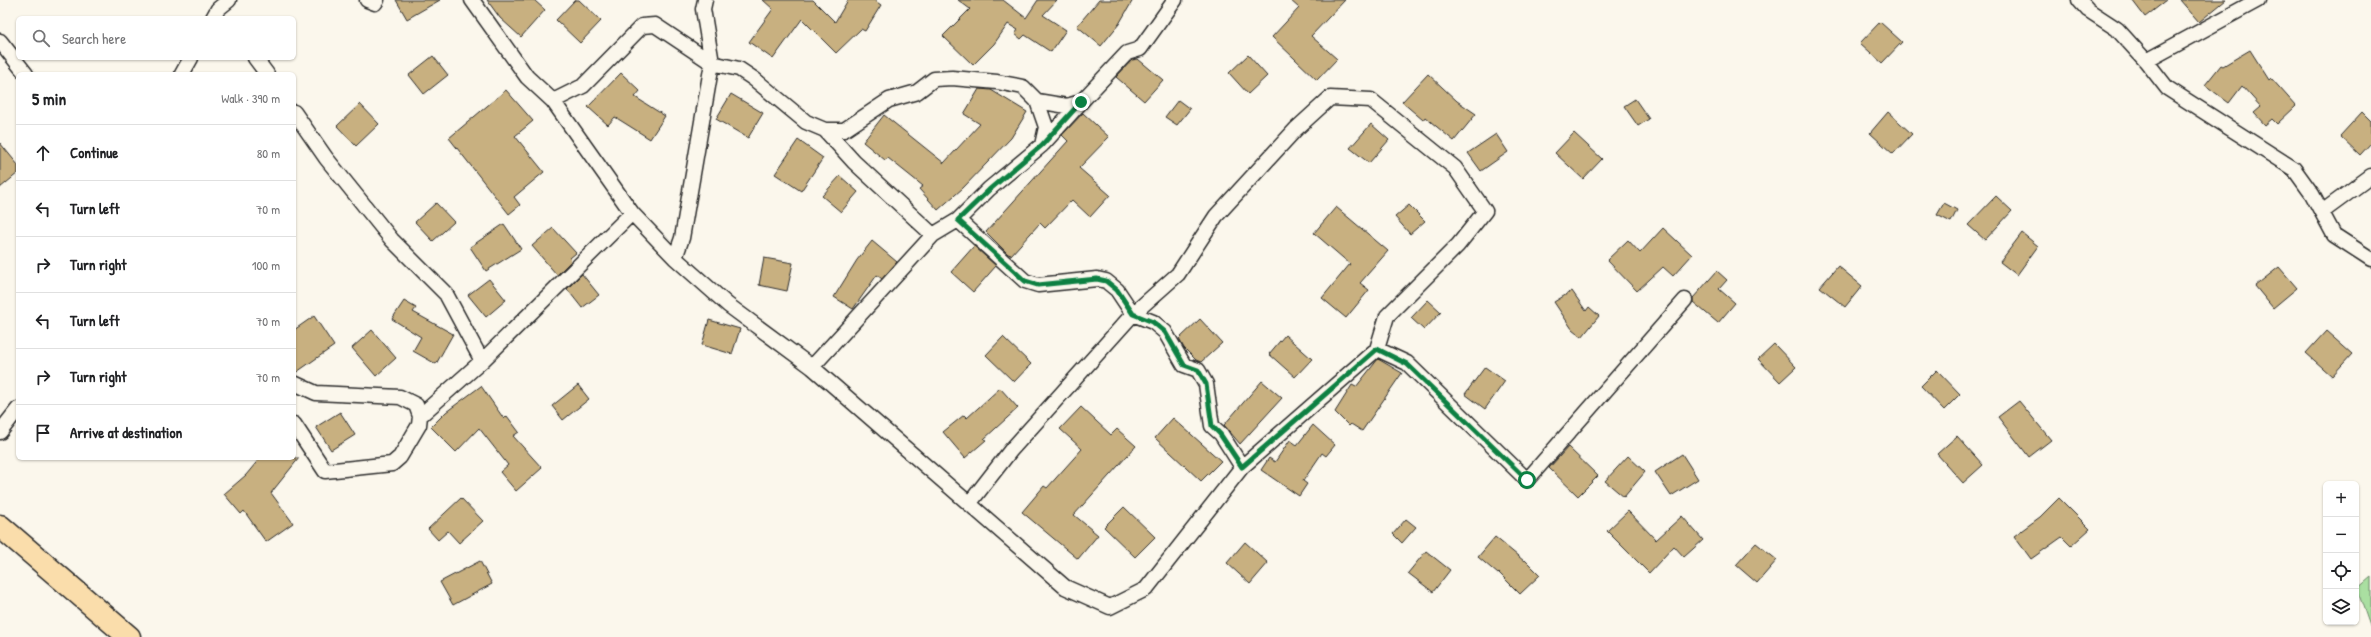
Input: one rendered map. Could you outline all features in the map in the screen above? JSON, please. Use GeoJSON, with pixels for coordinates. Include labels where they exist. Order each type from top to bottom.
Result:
{"type":"FeatureCollection","features":[{"type":"Feature","properties":{"kind":"main road"},"geometry":{"type":"LineString","coordinates":[[0,526],[129,637]]}},
{"type":"Feature","properties":{"kind":"street"},"geometry":{"type":"LineString","coordinates":[[367,0],[375,3],[377,0]]}},
{"type":"Feature","properties":{"kind":"street"},"geometry":{"type":"LineString","coordinates":[[472,0],[528,77],[553,101],[632,213],[675,258],[728,305],[812,367],[1064,587],[1110,607],[1146,589],[1242,467],[1377,349],[1387,316],[1458,245],[1485,211],[1456,168],[1371,100],[1330,98],[1296,129],[1216,216],[1178,274],[1133,314],[1011,450],[969,504]]}},
{"type":"Feature","properties":{"kind":"street"},"geometry":{"type":"LineString","coordinates":[[675,258],[682,238],[712,63],[703,9],[705,0]]}},
{"type":"Feature","properties":{"kind":"street"},"geometry":{"type":"LineString","coordinates":[[812,367],[933,235],[958,220],[989,190],[1042,145],[1127,53],[1140,49],[1175,0]]}},
{"type":"Feature","properties":{"kind":"street"},"geometry":{"type":"LineString","coordinates":[[2079,0],[2088,10],[2117,29],[2146,61],[2167,88],[2201,112],[2294,169],[2312,194],[2334,235],[2371,259]]}},
{"type":"Feature","properties":{"kind":"street"},"geometry":{"type":"LineString","coordinates":[[2146,61],[2258,0]]}},
{"type":"Feature","properties":{"kind":"street"},"geometry":{"type":"LineString","coordinates":[[553,101],[583,86],[642,26],[655,25],[712,63],[739,69],[754,79],[806,122],[825,130],[844,130],[889,100],[917,92],[934,80],[952,78],[1010,84],[1022,87],[1037,101],[1046,127],[1042,145]]}},
{"type":"Feature","properties":{"kind":"street"},"geometry":{"type":"LineString","coordinates":[[0,41],[24,72]]}},
{"type":"Feature","properties":{"kind":"street"},"geometry":{"type":"LineString","coordinates":[[183,72],[190,60]]}},
{"type":"Feature","properties":{"kind":"street"},"geometry":{"type":"LineString","coordinates":[[256,60],[266,72]]}},
{"type":"Feature","properties":{"kind":"street"},"geometry":{"type":"LineString","coordinates":[[1037,101],[1067,106],[1081,102]]}},
{"type":"Feature","properties":{"kind":"street"},"geometry":{"type":"LineString","coordinates":[[296,115],[326,158],[392,240],[446,294],[482,361]]}},
{"type":"Feature","properties":{"kind":"street"},"geometry":{"type":"LineString","coordinates":[[825,130],[854,162],[933,235]]}},
{"type":"Feature","properties":{"kind":"street"},"geometry":{"type":"LineString","coordinates":[[2322,212],[2371,176]]}},
{"type":"Feature","properties":{"kind":"street"},"geometry":{"type":"LineString","coordinates":[[420,416],[482,361],[632,213]]}},
{"type":"Feature","properties":{"kind":"street"},"geometry":{"type":"LineString","coordinates":[[958,220],[1025,281],[1038,285],[1097,279],[1106,281],[1117,290],[1133,314],[1153,322],[1165,332],[1184,365],[1198,370],[1206,384],[1212,426],[1220,434],[1242,467]]}},
{"type":"Feature","properties":{"kind":"street"},"geometry":{"type":"LineString","coordinates":[[1377,349],[1407,364],[1527,480],[1686,300]]}},
{"type":"Feature","properties":{"kind":"street"},"geometry":{"type":"LineString","coordinates":[[296,384],[316,393],[400,397],[416,405],[420,416],[419,425],[400,457],[392,464],[345,470],[325,471],[296,427]]}},
{"type":"Feature","properties":{"kind":"street"},"geometry":{"type":"LineString","coordinates":[[0,432],[16,412]]}},
{"type":"Feature","properties":{"kind":"green space"},"geometry":{"type":"Polygon","coordinates":[[[2371,577],[2371,629],[2359,595],[2359,587],[2371,577]]]}},
{"type":"Feature","properties":{"kind":"building"},"geometry":{"type":"Polygon","coordinates":[[[396,0],[440,0],[407,19],[396,0]]]}},
{"type":"Feature","properties":{"kind":"building"},"geometry":{"type":"Polygon","coordinates":[[[487,0],[534,0],[545,10],[521,37],[500,18],[487,0]]]}},
{"type":"Feature","properties":{"kind":"building"},"geometry":{"type":"Polygon","coordinates":[[[575,0],[579,0],[601,21],[580,43],[556,20],[575,0]]]}},
{"type":"Feature","properties":{"kind":"building"},"geometry":{"type":"Polygon","coordinates":[[[763,0],[813,0],[835,22],[848,0],[874,0],[881,5],[865,31],[861,29],[836,53],[802,19],[773,59],[749,42],[773,9],[763,0]]]}},
{"type":"Feature","properties":{"kind":"building"},"geometry":{"type":"Polygon","coordinates":[[[958,0],[1003,0],[1026,18],[1038,0],[1057,0],[1043,15],[1066,30],[1051,52],[1025,35],[1021,39],[1015,34],[1018,30],[1008,24],[994,44],[973,65],[943,36],[970,9],[958,0]]]}},
{"type":"Feature","properties":{"kind":"building"},"geometry":{"type":"Polygon","coordinates":[[[1099,0],[1133,0],[1119,24],[1101,46],[1077,26],[1099,0]]]}},
{"type":"Feature","properties":{"kind":"building"},"geometry":{"type":"Polygon","coordinates":[[[1290,0],[1345,0],[1311,36],[1337,59],[1317,80],[1272,37],[1299,8],[1290,0]]]}},
{"type":"Feature","properties":{"kind":"building"},"geometry":{"type":"Polygon","coordinates":[[[2132,0],[2167,0],[2145,17],[2132,0]]]}},
{"type":"Feature","properties":{"kind":"building"},"geometry":{"type":"Polygon","coordinates":[[[2180,0],[2226,0],[2199,22],[2180,0]]]}},
{"type":"Feature","properties":{"kind":"building"},"geometry":{"type":"Polygon","coordinates":[[[1880,22],[1902,42],[1882,63],[1860,43],[1880,22]]]}},
{"type":"Feature","properties":{"kind":"building"},"geometry":{"type":"Polygon","coordinates":[[[2250,50],[2269,80],[2271,78],[2296,106],[2277,124],[2272,119],[2265,125],[2254,113],[2261,107],[2242,86],[2229,103],[2205,85],[2221,65],[2223,66],[2250,50]]]}},
{"type":"Feature","properties":{"kind":"building"},"geometry":{"type":"Polygon","coordinates":[[[1248,55],[1267,76],[1248,94],[1229,73],[1248,55]]]}},
{"type":"Feature","properties":{"kind":"building"},"geometry":{"type":"Polygon","coordinates":[[[433,56],[448,75],[424,94],[409,75],[433,56]]]}},
{"type":"Feature","properties":{"kind":"building"},"geometry":{"type":"Polygon","coordinates":[[[1138,59],[1163,80],[1144,101],[1116,77],[1132,60],[1138,59]]]}},
{"type":"Feature","properties":{"kind":"building"},"geometry":{"type":"Polygon","coordinates":[[[621,73],[640,91],[635,97],[665,116],[650,139],[615,117],[608,125],[588,107],[621,73]]]}},
{"type":"Feature","properties":{"kind":"building"},"geometry":{"type":"Polygon","coordinates":[[[1428,74],[1457,101],[1476,114],[1454,141],[1425,117],[1423,120],[1402,102],[1428,74]]]}},
{"type":"Feature","properties":{"kind":"building"},"geometry":{"type":"Polygon","coordinates":[[[979,89],[991,90],[1027,112],[1011,138],[963,188],[938,210],[919,189],[923,186],[888,158],[885,160],[863,142],[884,115],[944,163],[980,124],[964,114],[979,89]]]}},
{"type":"Feature","properties":{"kind":"building"},"geometry":{"type":"Polygon","coordinates":[[[506,90],[533,121],[515,136],[544,172],[514,197],[520,205],[509,214],[449,138],[506,90]]]}},
{"type":"Feature","properties":{"kind":"building"},"geometry":{"type":"Polygon","coordinates":[[[731,94],[763,113],[748,138],[716,119],[731,94]]]}},
{"type":"Feature","properties":{"kind":"building"},"geometry":{"type":"Polygon","coordinates":[[[1635,99],[1649,119],[1638,126],[1624,106],[1635,99]]]}},
{"type":"Feature","properties":{"kind":"building"},"geometry":{"type":"Polygon","coordinates":[[[1178,100],[1190,109],[1177,125],[1165,117],[1178,100]]]}},
{"type":"Feature","properties":{"kind":"building"},"geometry":{"type":"Polygon","coordinates":[[[360,104],[379,124],[356,146],[337,126],[360,104]]]}},
{"type":"Feature","properties":{"kind":"building"},"geometry":{"type":"Polygon","coordinates":[[[1888,112],[1912,134],[1893,154],[1870,133],[1888,112]]]}},
{"type":"Feature","properties":{"kind":"building"},"geometry":{"type":"Polygon","coordinates":[[[2362,112],[2371,121],[2371,143],[2360,155],[2340,136],[2362,112]]]}},
{"type":"Feature","properties":{"kind":"building"},"geometry":{"type":"Polygon","coordinates":[[[1083,113],[1109,137],[1079,168],[1110,195],[1090,217],[1072,200],[1045,228],[1040,223],[1011,255],[1008,254],[986,232],[1068,141],[1062,135],[1083,113]]]}},
{"type":"Feature","properties":{"kind":"building"},"geometry":{"type":"Polygon","coordinates":[[[1371,124],[1389,140],[1369,163],[1350,148],[1371,124]]]}},
{"type":"Feature","properties":{"kind":"building"},"geometry":{"type":"Polygon","coordinates":[[[1574,133],[1602,159],[1583,179],[1555,153],[1574,133]]]}},
{"type":"Feature","properties":{"kind":"building"},"geometry":{"type":"Polygon","coordinates":[[[1496,134],[1508,152],[1481,171],[1468,153],[1496,134]]]}},
{"type":"Feature","properties":{"kind":"building"},"geometry":{"type":"Polygon","coordinates":[[[798,140],[823,158],[801,191],[775,174],[798,140]]]}},
{"type":"Feature","properties":{"kind":"building"},"geometry":{"type":"Polygon","coordinates":[[[0,143],[16,163],[16,175],[0,188],[0,143]]]}},
{"type":"Feature","properties":{"kind":"building"},"geometry":{"type":"Polygon","coordinates":[[[840,176],[858,192],[841,212],[822,196],[840,176]]]}},
{"type":"Feature","properties":{"kind":"building"},"geometry":{"type":"Polygon","coordinates":[[[1996,196],[2012,211],[1985,240],[1968,225],[1996,196]]]}},
{"type":"Feature","properties":{"kind":"building"},"geometry":{"type":"Polygon","coordinates":[[[436,203],[454,222],[433,241],[415,222],[436,203]]]}},
{"type":"Feature","properties":{"kind":"building"},"geometry":{"type":"Polygon","coordinates":[[[1944,203],[1957,210],[1951,222],[1937,215],[1944,203]]]}},
{"type":"Feature","properties":{"kind":"building"},"geometry":{"type":"Polygon","coordinates":[[[1409,205],[1425,221],[1410,234],[1395,217],[1409,205]]]}},
{"type":"Feature","properties":{"kind":"building"},"geometry":{"type":"Polygon","coordinates":[[[1336,207],[1388,251],[1360,283],[1369,290],[1346,318],[1322,298],[1350,264],[1314,233],[1336,207]]]}},
{"type":"Feature","properties":{"kind":"building"},"geometry":{"type":"Polygon","coordinates":[[[504,224],[521,249],[486,271],[470,247],[504,224]]]}},
{"type":"Feature","properties":{"kind":"building"},"geometry":{"type":"Polygon","coordinates":[[[553,228],[576,253],[570,258],[571,261],[557,275],[532,246],[553,228]]]}},
{"type":"Feature","properties":{"kind":"building"},"geometry":{"type":"Polygon","coordinates":[[[1663,228],[1692,255],[1673,276],[1663,267],[1637,291],[1607,260],[1628,240],[1640,253],[1663,228]]]}},
{"type":"Feature","properties":{"kind":"building"},"geometry":{"type":"Polygon","coordinates":[[[2022,233],[2038,246],[2017,275],[2000,262],[2022,233]]]}},
{"type":"Feature","properties":{"kind":"building"},"geometry":{"type":"Polygon","coordinates":[[[872,241],[897,262],[882,279],[877,275],[853,309],[834,297],[857,260],[872,241]]]}},
{"type":"Feature","properties":{"kind":"building"},"geometry":{"type":"Polygon","coordinates":[[[974,246],[996,266],[973,292],[951,272],[974,246]]]}},
{"type":"Feature","properties":{"kind":"building"},"geometry":{"type":"Polygon","coordinates":[[[764,258],[793,263],[787,291],[759,285],[764,258]]]}},
{"type":"Feature","properties":{"kind":"building"},"geometry":{"type":"Polygon","coordinates":[[[1838,266],[1862,286],[1845,307],[1820,287],[1838,266]]]}},
{"type":"Feature","properties":{"kind":"building"},"geometry":{"type":"Polygon","coordinates":[[[2279,267],[2297,288],[2273,308],[2255,286],[2279,267]]]}},
{"type":"Feature","properties":{"kind":"building"},"geometry":{"type":"Polygon","coordinates":[[[1717,271],[1727,280],[1719,289],[1735,303],[1718,323],[1693,302],[1693,298],[1717,271]]]}},
{"type":"Feature","properties":{"kind":"building"},"geometry":{"type":"Polygon","coordinates":[[[582,274],[599,295],[582,308],[567,289],[582,274]]]}},
{"type":"Feature","properties":{"kind":"building"},"geometry":{"type":"Polygon","coordinates":[[[489,279],[506,300],[486,317],[468,295],[489,279]]]}},
{"type":"Feature","properties":{"kind":"building"},"geometry":{"type":"Polygon","coordinates":[[[1572,291],[1586,311],[1589,307],[1599,316],[1582,337],[1572,329],[1554,302],[1572,291]]]}},
{"type":"Feature","properties":{"kind":"building"},"geometry":{"type":"Polygon","coordinates":[[[1428,300],[1441,312],[1424,330],[1411,318],[1428,300]]]}},
{"type":"Feature","properties":{"kind":"building"},"geometry":{"type":"Polygon","coordinates":[[[404,301],[416,308],[413,312],[453,334],[436,364],[413,351],[421,337],[392,319],[404,301]]]}},
{"type":"Feature","properties":{"kind":"building"},"geometry":{"type":"Polygon","coordinates":[[[314,316],[334,346],[296,373],[296,329],[314,316]]]}},
{"type":"Feature","properties":{"kind":"building"},"geometry":{"type":"Polygon","coordinates":[[[1200,319],[1222,343],[1201,362],[1196,360],[1184,348],[1179,339],[1200,319]]]}},
{"type":"Feature","properties":{"kind":"building"},"geometry":{"type":"Polygon","coordinates":[[[709,320],[740,329],[732,354],[702,345],[709,320]]]}},
{"type":"Feature","properties":{"kind":"building"},"geometry":{"type":"Polygon","coordinates":[[[372,330],[396,358],[376,376],[352,348],[372,330]]]}},
{"type":"Feature","properties":{"kind":"building"},"geometry":{"type":"Polygon","coordinates":[[[2326,331],[2352,354],[2332,376],[2306,353],[2326,331]]]}},
{"type":"Feature","properties":{"kind":"building"},"geometry":{"type":"Polygon","coordinates":[[[1285,335],[1312,359],[1295,377],[1269,354],[1285,335]]]}},
{"type":"Feature","properties":{"kind":"building"},"geometry":{"type":"Polygon","coordinates":[[[1003,337],[1031,364],[1014,382],[986,355],[1003,337]]]}},
{"type":"Feature","properties":{"kind":"building"},"geometry":{"type":"Polygon","coordinates":[[[1774,344],[1796,367],[1780,382],[1758,359],[1774,344]]]}},
{"type":"Feature","properties":{"kind":"building"},"geometry":{"type":"Polygon","coordinates":[[[1378,359],[1402,373],[1362,431],[1351,424],[1349,426],[1335,412],[1352,385],[1356,387],[1378,359]]]}},
{"type":"Feature","properties":{"kind":"building"},"geometry":{"type":"Polygon","coordinates":[[[1485,367],[1505,381],[1485,409],[1465,394],[1485,367]]]}},
{"type":"Feature","properties":{"kind":"building"},"geometry":{"type":"Polygon","coordinates":[[[1937,370],[1960,394],[1944,410],[1921,386],[1937,370]]]}},
{"type":"Feature","properties":{"kind":"building"},"geometry":{"type":"Polygon","coordinates":[[[1262,381],[1282,398],[1240,444],[1224,425],[1262,381]]]}},
{"type":"Feature","properties":{"kind":"building"},"geometry":{"type":"Polygon","coordinates":[[[578,385],[589,399],[563,420],[552,406],[578,385]]]}},
{"type":"Feature","properties":{"kind":"building"},"geometry":{"type":"Polygon","coordinates":[[[481,386],[504,419],[507,416],[519,432],[513,436],[542,468],[516,491],[500,472],[508,465],[479,428],[456,452],[431,427],[446,412],[481,386]]]}},
{"type":"Feature","properties":{"kind":"building"},"geometry":{"type":"Polygon","coordinates":[[[1000,388],[1018,408],[984,439],[986,440],[965,458],[943,432],[964,415],[967,418],[1000,388]]]}},
{"type":"Feature","properties":{"kind":"building"},"geometry":{"type":"Polygon","coordinates":[[[2019,401],[2051,440],[2029,457],[1998,417],[2019,401]]]}},
{"type":"Feature","properties":{"kind":"building"},"geometry":{"type":"Polygon","coordinates":[[[1081,407],[1111,435],[1117,429],[1136,446],[1074,515],[1098,535],[1078,559],[1022,512],[1044,486],[1047,488],[1082,449],[1060,429],[1081,407]]]}},
{"type":"Feature","properties":{"kind":"building"},"geometry":{"type":"Polygon","coordinates":[[[340,412],[355,435],[331,450],[316,427],[340,412]]]}},
{"type":"Feature","properties":{"kind":"building"},"geometry":{"type":"Polygon","coordinates":[[[1173,418],[1221,461],[1201,481],[1155,438],[1173,418]]]}},
{"type":"Feature","properties":{"kind":"building"},"geometry":{"type":"Polygon","coordinates":[[[1313,425],[1335,445],[1326,456],[1322,453],[1303,481],[1307,484],[1299,496],[1261,470],[1269,458],[1275,462],[1290,440],[1297,445],[1313,425]]]}},
{"type":"Feature","properties":{"kind":"building"},"geometry":{"type":"Polygon","coordinates":[[[1957,436],[1983,465],[1963,483],[1937,454],[1957,436]]]}},
{"type":"Feature","properties":{"kind":"building"},"geometry":{"type":"Polygon","coordinates":[[[1568,447],[1598,476],[1578,496],[1549,468],[1568,447]]]}},
{"type":"Feature","properties":{"kind":"building"},"geometry":{"type":"Polygon","coordinates":[[[1682,454],[1698,479],[1671,496],[1655,472],[1682,454]]]}},
{"type":"Feature","properties":{"kind":"building"},"geometry":{"type":"Polygon","coordinates":[[[1628,456],[1645,472],[1624,497],[1605,481],[1628,456]]]}},
{"type":"Feature","properties":{"kind":"building"},"geometry":{"type":"Polygon","coordinates":[[[296,458],[299,458],[271,493],[293,523],[266,542],[244,511],[241,514],[224,494],[246,475],[258,460],[296,460],[296,458]]]}},
{"type":"Feature","properties":{"kind":"building"},"geometry":{"type":"Polygon","coordinates":[[[461,498],[483,521],[459,543],[448,531],[438,540],[428,529],[461,498]]]}},
{"type":"Feature","properties":{"kind":"building"},"geometry":{"type":"Polygon","coordinates":[[[2059,498],[2090,529],[2071,546],[2062,537],[2031,559],[2014,536],[2040,517],[2059,498]]]}},
{"type":"Feature","properties":{"kind":"building"},"geometry":{"type":"Polygon","coordinates":[[[1124,507],[1155,537],[1135,557],[1104,527],[1124,507]]]}},
{"type":"Feature","properties":{"kind":"building"},"geometry":{"type":"Polygon","coordinates":[[[1628,511],[1656,540],[1682,516],[1703,540],[1684,557],[1674,546],[1649,573],[1607,531],[1628,511]]]}},
{"type":"Feature","properties":{"kind":"building"},"geometry":{"type":"Polygon","coordinates":[[[1406,519],[1416,527],[1402,543],[1393,534],[1406,519]]]}},
{"type":"Feature","properties":{"kind":"building"},"geometry":{"type":"Polygon","coordinates":[[[1495,537],[1524,561],[1525,560],[1540,575],[1520,594],[1499,573],[1498,574],[1478,557],[1495,537]]]}},
{"type":"Feature","properties":{"kind":"building"},"geometry":{"type":"Polygon","coordinates":[[[1245,542],[1268,563],[1250,584],[1227,563],[1245,542]]]}},
{"type":"Feature","properties":{"kind":"building"},"geometry":{"type":"Polygon","coordinates":[[[1756,543],[1777,560],[1757,583],[1736,565],[1756,543]]]}},
{"type":"Feature","properties":{"kind":"building"},"geometry":{"type":"Polygon","coordinates":[[[1426,551],[1450,570],[1433,592],[1408,573],[1426,551]]]}},
{"type":"Feature","properties":{"kind":"building"},"geometry":{"type":"Polygon","coordinates":[[[480,561],[492,584],[453,605],[440,582],[480,561]]]}},
{"type":"Feature","properties":{"kind":"route"},"geometry":{"type":"LineString","coordinates":[[1081,102],[1042,145],[989,190],[958,220],[1025,281],[1038,285],[1097,279],[1106,281],[1117,290],[1133,314],[1153,322],[1165,332],[1184,365],[1198,370],[1206,384],[1208,409],[1212,426],[1220,434],[1242,467],[1377,349],[1407,364],[1527,480]]}}]}
